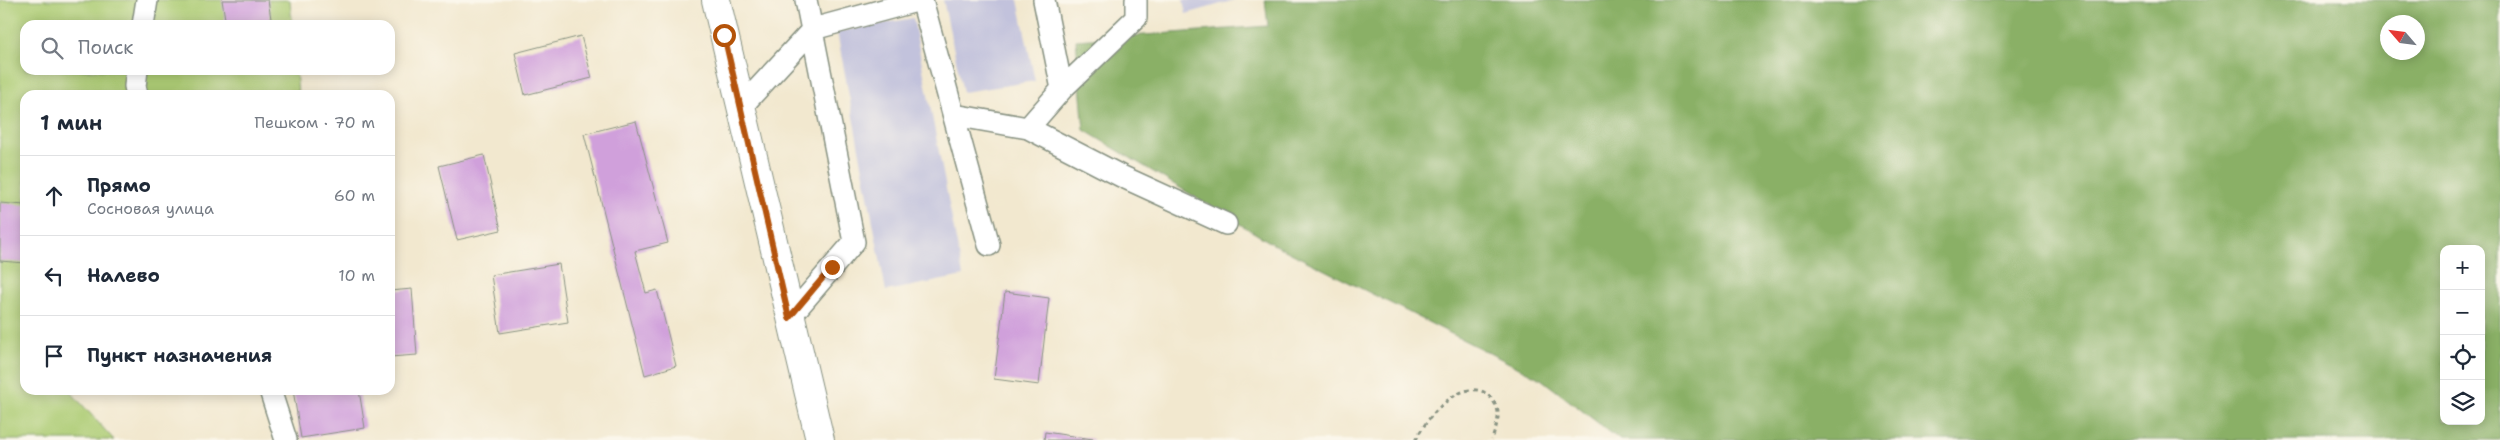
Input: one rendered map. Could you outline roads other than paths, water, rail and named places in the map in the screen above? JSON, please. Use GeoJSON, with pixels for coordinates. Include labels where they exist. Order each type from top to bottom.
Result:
{"type":"FeatureCollection","features":[{"type":"Feature","properties":{"kind":"street"},"geometry":{"type":"LineString","coordinates":[[716,0],[742,106],[789,318],[820,440]]}},
{"type":"Feature","properties":{"kind":"lane"},"geometry":{"type":"LineString","coordinates":[[144,20],[148,0]]}},
{"type":"Feature","properties":{"kind":"lane"},"geometry":{"type":"LineString","coordinates":[[789,318],[854,242],[806,0]]}},
{"type":"Feature","properties":{"kind":"lane"},"geometry":{"type":"LineString","coordinates":[[742,106],[813,29],[921,0],[989,245]]}},
{"type":"Feature","properties":{"kind":"lane"},"geometry":{"type":"LineString","coordinates":[[1044,0],[1062,89]]}},
{"type":"Feature","properties":{"kind":"lane"},"geometry":{"type":"LineString","coordinates":[[1028,128],[1062,89],[1136,18],[1136,0]]}},
{"type":"Feature","properties":{"kind":"lane"},"geometry":{"type":"LineString","coordinates":[[136,75],[136,90]]}},
{"type":"Feature","properties":{"kind":"lane"},"geometry":{"type":"LineString","coordinates":[[954,115],[1028,128],[1121,176],[1226,224]]}},
{"type":"Feature","properties":{"kind":"lane"},"geometry":{"type":"LineString","coordinates":[[272,395],[286,440]]}}]}
